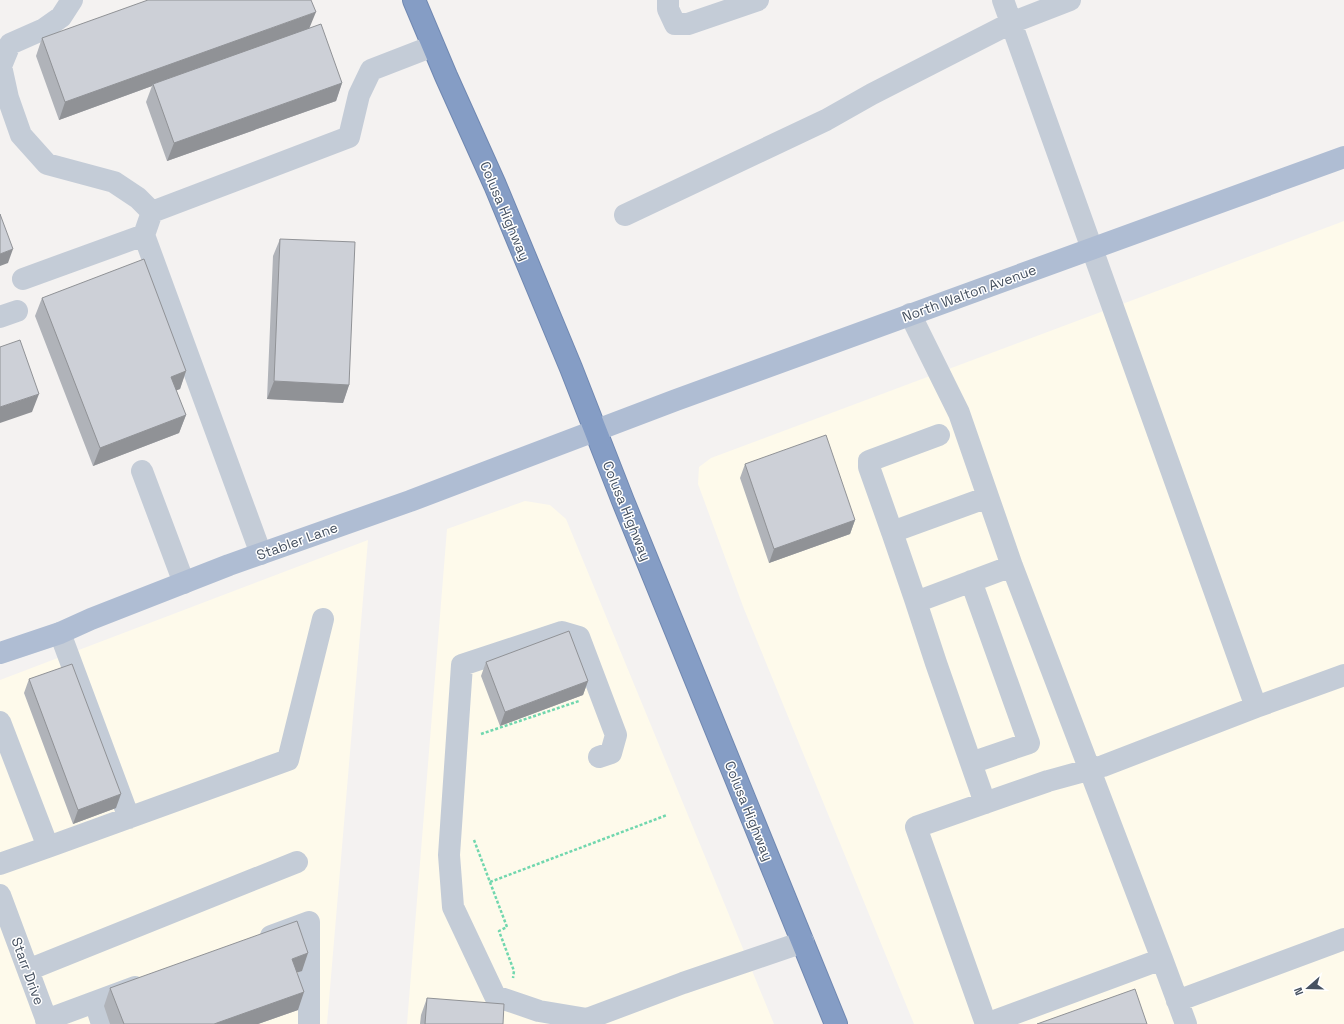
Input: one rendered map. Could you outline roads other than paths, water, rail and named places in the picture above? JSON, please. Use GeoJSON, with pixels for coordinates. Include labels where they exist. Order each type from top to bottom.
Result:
{"type":"FeatureCollection","features":[{"type":"Feature","properties":{"kind":"highway","name":"Colusa Highway"},"geometry":{"type":"LineString","coordinates":[[414,0],[495,185],[836,1024]]}},
{"type":"Feature","properties":{"kind":"main road","name":"North Walton Avenue"},"geometry":{"type":"LineString","coordinates":[[595,430],[1344,157]]}},
{"type":"Feature","properties":{"kind":"main road","name":"Stabler Lane"},"geometry":{"type":"LineString","coordinates":[[0,653],[60,632],[261,554],[410,501],[595,430]]}},
{"type":"Feature","properties":{"kind":"street"},"geometry":{"type":"LineString","coordinates":[[72,0],[61,17],[56,21],[44,29],[10,44],[1,66],[8,98],[21,135],[47,164],[114,182],[138,198],[152,212]]}},
{"type":"Feature","properties":{"kind":"street"},"geometry":{"type":"LineString","coordinates":[[668,0],[668,9],[675,24],[688,24],[758,0]]}},
{"type":"Feature","properties":{"kind":"street"},"geometry":{"type":"LineString","coordinates":[[1003,0],[1256,707]]}},
{"type":"Feature","properties":{"kind":"street"},"geometry":{"type":"LineString","coordinates":[[625,215],[826,120],[872,94],[1012,23],[1070,0]]}},
{"type":"Feature","properties":{"kind":"street"},"geometry":{"type":"LineString","coordinates":[[261,554],[144,235],[152,212],[349,137],[359,95],[372,70],[433,46]]}},
{"type":"Feature","properties":{"kind":"street"},"geometry":{"type":"LineString","coordinates":[[23,279],[144,235]]}},
{"type":"Feature","properties":{"kind":"street"},"geometry":{"type":"LineString","coordinates":[[910,314],[959,413],[1012,566],[1186,1024]]}},
{"type":"Feature","properties":{"kind":"street"},"geometry":{"type":"LineString","coordinates":[[939,435],[869,462],[868,467],[892,532],[985,803]]}},
{"type":"Feature","properties":{"kind":"street"},"geometry":{"type":"LineString","coordinates":[[142,471],[184,583]]}},
{"type":"Feature","properties":{"kind":"street"},"geometry":{"type":"LineString","coordinates":[[892,532],[988,497]]}},
{"type":"Feature","properties":{"kind":"street"},"geometry":{"type":"LineString","coordinates":[[916,602],[1012,566]]}},
{"type":"Feature","properties":{"kind":"street"},"geometry":{"type":"LineString","coordinates":[[971,581],[1029,743],[971,763]]}},
{"type":"Feature","properties":{"kind":"street"},"geometry":{"type":"LineString","coordinates":[[0,864],[288,760],[323,619]]}},
{"type":"Feature","properties":{"kind":"street"},"geometry":{"type":"LineString","coordinates":[[60,632],[129,818]]}},
{"type":"Feature","properties":{"kind":"street"},"geometry":{"type":"LineString","coordinates":[[605,755],[616,734],[579,637],[562,632],[462,664],[465,742],[449,855],[454,907],[495,996],[510,1001],[538,1017],[588,1021],[683,983],[803,942]]}},
{"type":"Feature","properties":{"kind":"street"},"geometry":{"type":"LineString","coordinates":[[1162,959],[986,1024],[916,827],[1048,781],[1103,766],[1344,675]]}},
{"type":"Feature","properties":{"kind":"street"},"geometry":{"type":"LineString","coordinates":[[0,722],[48,847]]}},
{"type":"Feature","properties":{"kind":"street"},"geometry":{"type":"LineString","coordinates":[[28,970],[297,862]]}},
{"type":"Feature","properties":{"kind":"street","name":"Starr Drive"},"geometry":{"type":"LineString","coordinates":[[0,895],[47,1022]]}},
{"type":"Feature","properties":{"kind":"street"},"geometry":{"type":"LineString","coordinates":[[250,944],[309,922],[309,1024]]}},
{"type":"Feature","properties":{"kind":"street"},"geometry":{"type":"LineString","coordinates":[[1177,1001],[1344,939]]}},
{"type":"Feature","properties":{"kind":"street"},"geometry":{"type":"LineString","coordinates":[[47,1022],[154,980]]}},
{"type":"Feature","properties":{"kind":"street"},"geometry":{"type":"LineString","coordinates":[[95,1002],[102,1024]]}}]}
